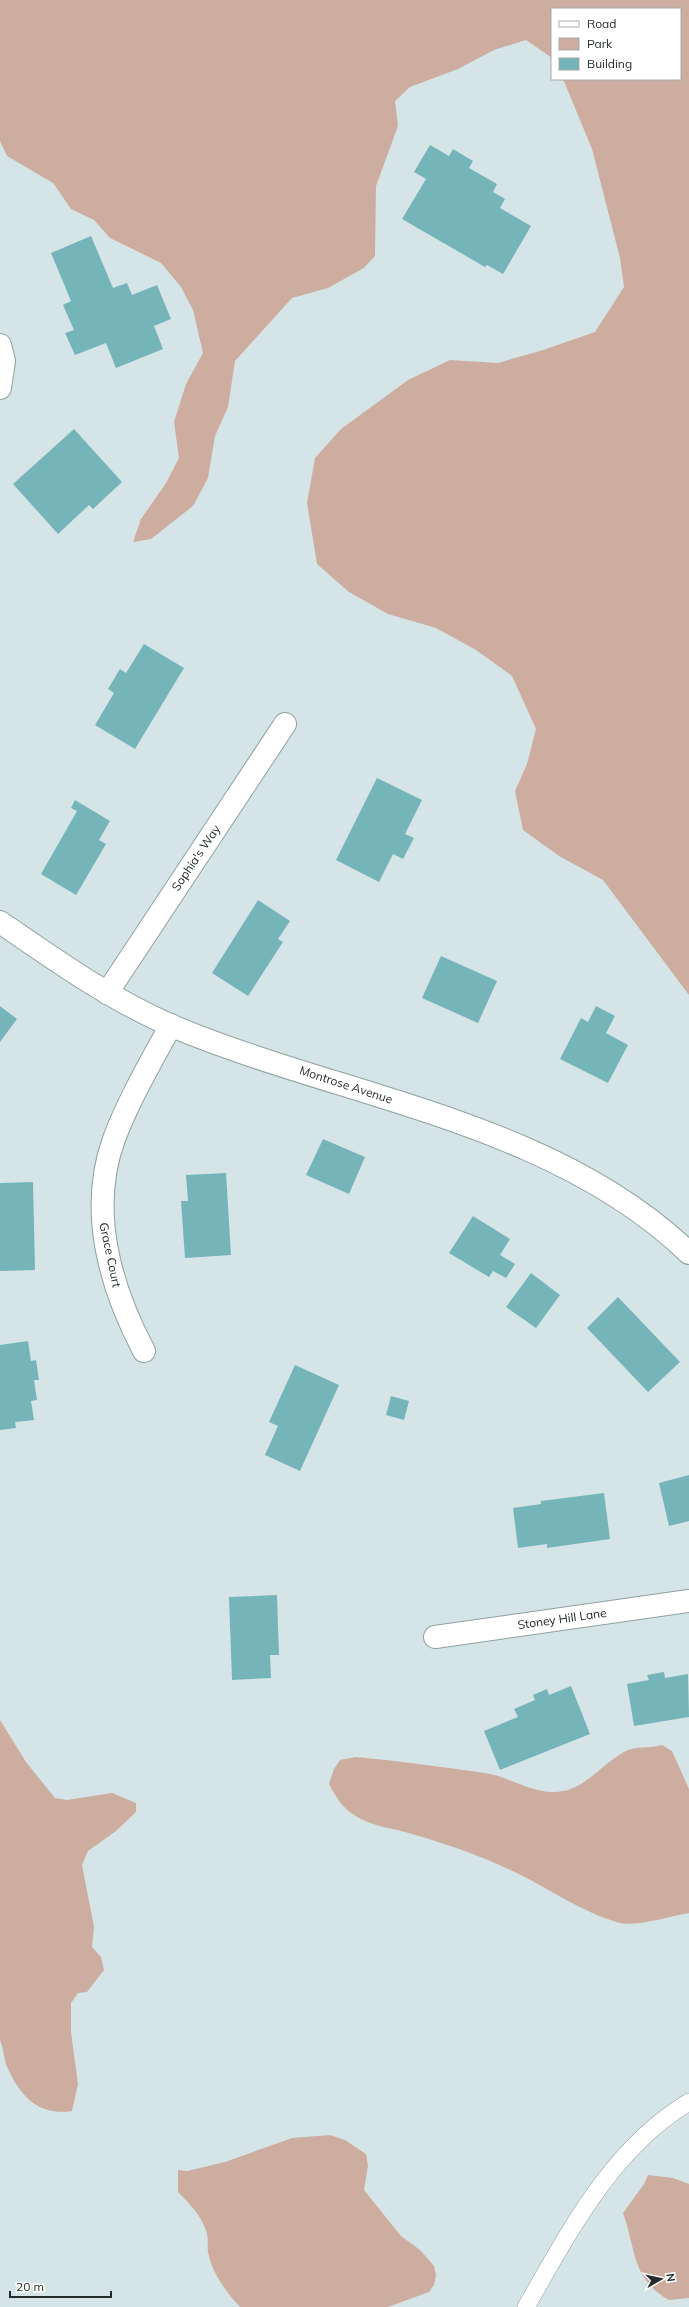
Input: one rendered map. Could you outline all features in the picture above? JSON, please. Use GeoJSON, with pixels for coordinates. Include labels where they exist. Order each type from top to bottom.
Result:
{"type":"FeatureCollection","features":[{"type":"Feature","properties":{"kind":"street"},"geometry":{"type":"LineString","coordinates":[[0,345],[4,361],[0,388]]}},
{"type":"Feature","properties":{"kind":"street","name":"Sophia's Way"},"geometry":{"type":"LineString","coordinates":[[106,993],[285,724]]}},
{"type":"Feature","properties":{"kind":"street","name":"Montrose Avenue"},"geometry":{"type":"LineString","coordinates":[[0,922],[106,993],[171,1025],[231,1048],[409,1105],[540,1155],[620,1199],[655,1223],[689,1253]]}},
{"type":"Feature","properties":{"kind":"street","name":"Grace Court"},"geometry":{"type":"LineString","coordinates":[[144,1351],[126,1318],[113,1277],[103,1233],[103,1202],[108,1164],[114,1139],[133,1097],[171,1025]]}},
{"type":"Feature","properties":{"kind":"street","name":"Stoney Hill Lane"},"geometry":{"type":"LineString","coordinates":[[435,1637],[689,1601]]}},
{"type":"Feature","properties":{"kind":"lane"},"geometry":{"type":"LineString","coordinates":[[526,2307],[579,2215],[604,2181],[636,2143],[671,2113],[689,2102]]}},
{"type":"Feature","properties":{"kind":"green space"},"geometry":{"type":"Polygon","coordinates":[[[0,0],[689,0],[689,995],[603,880],[559,856],[523,830],[515,791],[527,764],[536,729],[512,676],[476,650],[436,628],[388,614],[349,592],[317,564],[307,503],[315,458],[341,429],[408,380],[450,360],[498,363],[543,350],[595,332],[624,287],[620,258],[592,149],[563,80],[681,80],[681,8],[551,8],[551,57],[526,40],[494,50],[458,69],[410,87],[395,101],[398,126],[376,186],[375,256],[364,268],[328,288],[292,298],[235,361],[228,407],[215,436],[208,478],[193,506],[151,539],[133,542],[141,519],[166,483],[179,458],[174,422],[186,384],[203,353],[193,310],[181,287],[161,263],[110,238],[94,220],[71,209],[53,183],[7,156],[0,141],[0,0]]]}},
{"type":"Feature","properties":{"kind":"green space"},"geometry":{"type":"Polygon","coordinates":[[[0,1720],[26,1762],[55,1798],[67,1800],[112,1793],[136,1803],[136,1812],[116,1831],[88,1851],[82,1865],[94,1927],[92,1947],[101,1957],[104,1970],[87,1992],[78,1993],[71,2003],[71,2032],[78,2084],[72,2111],[50,2111],[41,2108],[26,2097],[14,2081],[7,2067],[0,2040],[0,1720]]]}},
{"type":"Feature","properties":{"kind":"green space"},"geometry":{"type":"Polygon","coordinates":[[[662,1745],[672,1751],[689,1789],[689,1913],[636,1924],[620,1923],[605,1918],[577,1906],[496,1863],[470,1853],[361,1819],[355,1816],[342,1804],[329,1784],[334,1769],[340,1760],[356,1757],[485,1773],[495,1775],[533,1789],[553,1792],[564,1791],[581,1784],[624,1752],[638,1748],[662,1745]]]}},
{"type":"Feature","properties":{"kind":"green space"},"geometry":{"type":"Polygon","coordinates":[[[330,2135],[345,2140],[366,2154],[368,2166],[364,2190],[401,2236],[420,2250],[434,2266],[436,2275],[434,2285],[429,2292],[388,2307],[240,2307],[216,2275],[208,2252],[208,2239],[204,2225],[198,2215],[178,2192],[178,2170],[187,2171],[225,2162],[292,2138],[330,2135]]]}},
{"type":"Feature","properties":{"kind":"green space"},"geometry":{"type":"Polygon","coordinates":[[[648,2175],[673,2178],[689,2184],[689,2298],[669,2300],[657,2292],[641,2272],[633,2250],[623,2213],[644,2184],[648,2175]]]}},
{"type":"Feature","properties":{"kind":"building"},"geometry":{"type":"Polygon","coordinates":[[[430,145],[449,156],[453,149],[473,161],[469,168],[497,184],[493,192],[505,199],[500,208],[531,226],[503,274],[487,265],[485,267],[402,219],[426,179],[414,172],[430,145]]]}},
{"type":"Feature","properties":{"kind":"building"},"geometry":{"type":"Polygon","coordinates":[[[91,236],[113,288],[127,283],[132,295],[157,285],[171,319],[154,326],[163,349],[116,368],[106,343],[75,355],[65,333],[74,330],[63,305],[71,301],[51,253],[91,236]]]}},
{"type":"Feature","properties":{"kind":"building"},"geometry":{"type":"Polygon","coordinates":[[[74,429],[122,482],[93,509],[89,505],[58,534],[13,484],[74,429]]]}},
{"type":"Feature","properties":{"kind":"building"},"geometry":{"type":"Polygon","coordinates":[[[144,644],[184,668],[135,749],[95,725],[114,693],[108,689],[120,669],[126,673],[144,644]]]}},
{"type":"Feature","properties":{"kind":"building"},"geometry":{"type":"Polygon","coordinates":[[[377,778],[422,800],[405,834],[414,838],[403,859],[393,854],[379,882],[336,860],[377,778]]]}},
{"type":"Feature","properties":{"kind":"building"},"geometry":{"type":"Polygon","coordinates":[[[75,800],[110,821],[99,840],[106,844],[76,895],[41,874],[77,811],[71,808],[75,800]]]}},
{"type":"Feature","properties":{"kind":"building"},"geometry":{"type":"Polygon","coordinates":[[[258,900],[290,921],[278,939],[283,942],[248,996],[212,973],[258,900]]]}},
{"type":"Feature","properties":{"kind":"building"},"geometry":{"type":"Polygon","coordinates":[[[441,956],[497,981],[478,1023],[422,998],[441,956]]]}},
{"type":"Feature","properties":{"kind":"building"},"geometry":{"type":"Polygon","coordinates":[[[0,1006],[17,1019],[0,1042],[0,1006]]]}},
{"type":"Feature","properties":{"kind":"building"},"geometry":{"type":"Polygon","coordinates":[[[596,1006],[615,1016],[606,1033],[628,1045],[608,1083],[560,1059],[581,1018],[588,1022],[596,1006]]]}},
{"type":"Feature","properties":{"kind":"building"},"geometry":{"type":"Polygon","coordinates":[[[323,1139],[365,1157],[349,1194],[306,1175],[323,1139]]]}},
{"type":"Feature","properties":{"kind":"building"},"geometry":{"type":"Polygon","coordinates":[[[226,1173],[231,1255],[185,1258],[181,1201],[188,1201],[186,1175],[226,1173]]]}},
{"type":"Feature","properties":{"kind":"building"},"geometry":{"type":"Polygon","coordinates":[[[33,1182],[35,1270],[0,1271],[0,1183],[33,1182]]]}},
{"type":"Feature","properties":{"kind":"building"},"geometry":{"type":"Polygon","coordinates":[[[473,1216],[510,1239],[500,1255],[515,1264],[506,1278],[493,1271],[489,1277],[449,1253],[473,1216]]]}},
{"type":"Feature","properties":{"kind":"building"},"geometry":{"type":"Polygon","coordinates":[[[531,1273],[560,1295],[536,1328],[506,1307],[531,1273]]]}},
{"type":"Feature","properties":{"kind":"building"},"geometry":{"type":"Polygon","coordinates":[[[618,1297],[680,1362],[648,1392],[587,1328],[618,1297]]]}},
{"type":"Feature","properties":{"kind":"building"},"geometry":{"type":"Polygon","coordinates":[[[28,1341],[31,1361],[36,1360],[39,1380],[34,1380],[37,1400],[31,1401],[34,1420],[15,1422],[16,1428],[0,1430],[0,1345],[28,1341]]]}},
{"type":"Feature","properties":{"kind":"building"},"geometry":{"type":"Polygon","coordinates":[[[295,1365],[339,1385],[300,1471],[265,1455],[278,1426],[269,1422],[295,1365]]]}},
{"type":"Feature","properties":{"kind":"building"},"geometry":{"type":"Polygon","coordinates":[[[391,1396],[409,1401],[404,1420],[386,1415],[391,1396]]]}},
{"type":"Feature","properties":{"kind":"building"},"geometry":{"type":"Polygon","coordinates":[[[689,1475],[689,1521],[669,1526],[659,1483],[689,1475]]]}},
{"type":"Feature","properties":{"kind":"building"},"geometry":{"type":"Polygon","coordinates":[[[604,1493],[610,1539],[547,1548],[547,1544],[518,1548],[513,1508],[541,1504],[541,1501],[604,1493]]]}},
{"type":"Feature","properties":{"kind":"building"},"geometry":{"type":"Polygon","coordinates":[[[277,1595],[279,1655],[270,1655],[271,1678],[232,1680],[229,1597],[277,1595]]]}},
{"type":"Feature","properties":{"kind":"building"},"geometry":{"type":"Polygon","coordinates":[[[664,1672],[665,1678],[688,1674],[689,1717],[634,1726],[627,1684],[649,1680],[647,1675],[664,1672]]]}},
{"type":"Feature","properties":{"kind":"building"},"geometry":{"type":"Polygon","coordinates":[[[571,1686],[590,1734],[500,1770],[484,1731],[518,1717],[514,1709],[535,1700],[533,1695],[547,1689],[549,1695],[571,1686]]]}}]}
